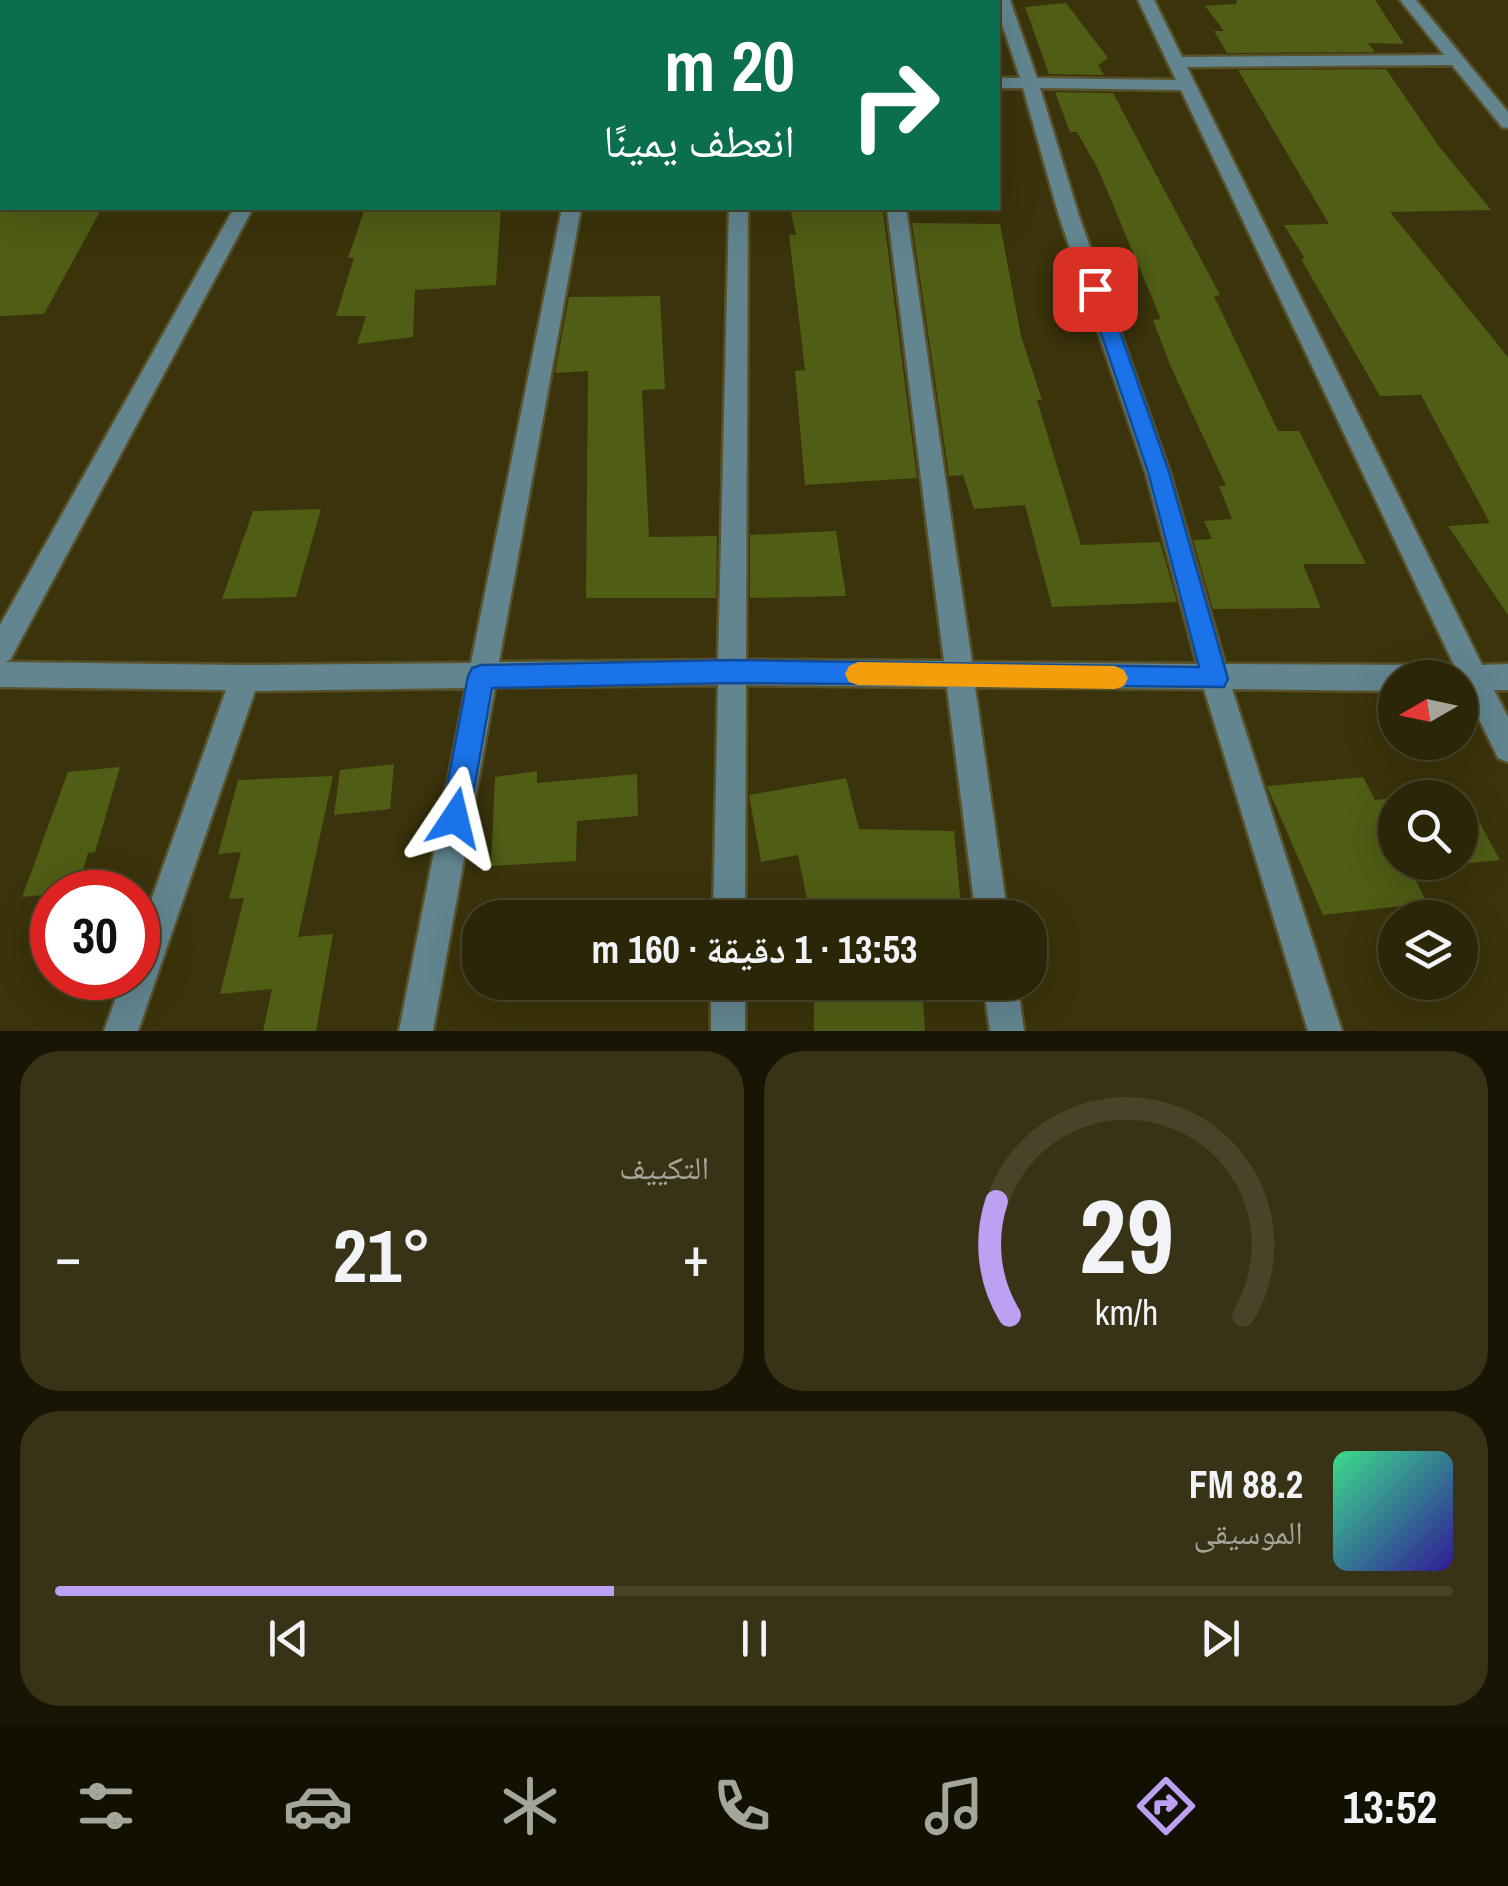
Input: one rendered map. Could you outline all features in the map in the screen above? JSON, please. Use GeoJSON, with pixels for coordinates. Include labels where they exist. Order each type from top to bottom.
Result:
{"type":"FeatureCollection","features":[{"type":"Feature","properties":{"kind":"street"},"geometry":{"type":"LineString","coordinates":[[1002,0],[1070,216],[1158,472],[1215,679],[1324,1031]]}},
{"type":"Feature","properties":{"kind":"street"},"geometry":{"type":"LineString","coordinates":[[1146,0],[1467,660]]}},
{"type":"Feature","properties":{"kind":"street"},"geometry":{"type":"LineString","coordinates":[[1408,0],[1508,123]]}},
{"type":"Feature","properties":{"kind":"street"},"geometry":{"type":"LineString","coordinates":[[1176,62],[1457,60]]}},
{"type":"Feature","properties":{"kind":"street"},"geometry":{"type":"LineString","coordinates":[[1000,83],[1187,86]]}},
{"type":"Feature","properties":{"kind":"street"},"geometry":{"type":"LineString","coordinates":[[0,651],[241,210]]}},
{"type":"Feature","properties":{"kind":"street"},"geometry":{"type":"LineString","coordinates":[[416,1031],[571,210]]}},
{"type":"Feature","properties":{"kind":"street"},"geometry":{"type":"LineString","coordinates":[[729,900],[738,210]]}},
{"type":"Feature","properties":{"kind":"street"},"geometry":{"type":"LineString","coordinates":[[897,210],[990,900]]}},
{"type":"Feature","properties":{"kind":"street"},"geometry":{"type":"LineString","coordinates":[[0,674],[246,678],[731,672],[1378,678]]}},
{"type":"Feature","properties":{"kind":"street"},"geometry":{"type":"LineString","coordinates":[[1478,677],[1508,677]]}},
{"type":"Feature","properties":{"kind":"street"},"geometry":{"type":"LineString","coordinates":[[121,1031],[246,678]]}},
{"type":"Feature","properties":{"kind":"street"},"geometry":{"type":"LineString","coordinates":[[1478,683],[1508,748]]}},
{"type":"Feature","properties":{"kind":"street"},"geometry":{"type":"LineString","coordinates":[[728,1000],[728,1031]]}},
{"type":"Feature","properties":{"kind":"street"},"geometry":{"type":"LineString","coordinates":[[1002,1000],[1006,1031]]}},
{"type":"Feature","properties":{"kind":"building"},"geometry":{"type":"Polygon","coordinates":[[[1237,0],[1375,0],[1404,44],[1368,43],[1375,52],[1227,53],[1214,31],[1224,31],[1205,6],[1236,4],[1237,0]]]}},
{"type":"Feature","properties":{"kind":"building"},"geometry":{"type":"Polygon","coordinates":[[[1066,3],[1108,58],[1098,65],[1104,75],[1049,74],[1025,7],[1066,3]]]}},
{"type":"Feature","properties":{"kind":"building"},"geometry":{"type":"Polygon","coordinates":[[[1386,69],[1438,145],[1491,210],[1390,212],[1508,357],[1508,615],[1448,526],[1490,523],[1421,395],[1380,396],[1284,225],[1329,224],[1238,70],[1386,69]]]}},
{"type":"Feature","properties":{"kind":"building"},"geometry":{"type":"Polygon","coordinates":[[[1055,92],[1113,93],[1220,295],[1214,296],[1278,431],[1299,431],[1366,564],[1303,564],[1321,608],[1213,609],[1193,540],[1212,539],[1204,521],[1232,519],[1219,486],[1226,486],[1170,365],[1153,320],[1161,319],[1098,169],[1077,132],[1070,132],[1055,92]]]}},
{"type":"Feature","properties":{"kind":"building"},"geometry":{"type":"Polygon","coordinates":[[[0,210],[101,210],[44,314],[0,316],[0,210]]]}},
{"type":"Feature","properties":{"kind":"building"},"geometry":{"type":"Polygon","coordinates":[[[364,210],[501,210],[496,285],[415,290],[413,337],[357,344],[366,316],[336,316],[354,258],[348,258],[364,210]]]}},
{"type":"Feature","properties":{"kind":"building"},"geometry":{"type":"Polygon","coordinates":[[[790,210],[883,212],[917,478],[805,485],[795,371],[805,370],[789,235],[796,235],[790,210]]]}},
{"type":"Feature","properties":{"kind":"building"},"geometry":{"type":"Polygon","coordinates":[[[912,223],[1000,224],[1021,336],[1042,400],[1037,400],[1081,545],[1160,542],[1177,602],[1052,607],[1025,505],[974,509],[963,475],[949,476],[912,223]]]}},
{"type":"Feature","properties":{"kind":"building"},"geometry":{"type":"Polygon","coordinates":[[[660,296],[665,389],[642,390],[649,537],[717,536],[716,598],[586,598],[588,371],[555,373],[569,297],[660,296]]]}},
{"type":"Feature","properties":{"kind":"building"},"geometry":{"type":"Polygon","coordinates":[[[321,509],[296,597],[222,599],[253,511],[321,509]]]}},
{"type":"Feature","properties":{"kind":"building"},"geometry":{"type":"Polygon","coordinates":[[[836,531],[846,596],[750,598],[750,535],[836,531]]]}},
{"type":"Feature","properties":{"kind":"building"},"geometry":{"type":"Polygon","coordinates":[[[394,764],[390,809],[334,815],[340,770],[394,764]]]}},
{"type":"Feature","properties":{"kind":"building"},"geometry":{"type":"Polygon","coordinates":[[[120,767],[95,852],[88,853],[83,870],[32,870],[68,772],[120,767]]]}},
{"type":"Feature","properties":{"kind":"building"},"geometry":{"type":"Polygon","coordinates":[[[537,771],[537,783],[637,774],[638,816],[577,821],[576,861],[491,866],[495,777],[537,771]]]}},
{"type":"Feature","properties":{"kind":"building"},"geometry":{"type":"Polygon","coordinates":[[[333,776],[298,937],[333,934],[316,1031],[263,1031],[272,989],[220,994],[244,898],[229,899],[241,852],[218,854],[238,780],[333,776]]]}},
{"type":"Feature","properties":{"kind":"building"},"geometry":{"type":"Polygon","coordinates":[[[1363,777],[1378,800],[1378,880],[1416,880],[1426,900],[1378,900],[1378,909],[1323,915],[1267,786],[1363,777]]]}},
{"type":"Feature","properties":{"kind":"building"},"geometry":{"type":"Polygon","coordinates":[[[846,778],[859,829],[954,831],[960,900],[807,900],[798,855],[761,862],[749,795],[846,778]]]}},
{"type":"Feature","properties":{"kind":"building"},"geometry":{"type":"Polygon","coordinates":[[[1478,820],[1500,860],[1478,862],[1478,820]]]}},
{"type":"Feature","properties":{"kind":"building"},"geometry":{"type":"Polygon","coordinates":[[[30,875],[30,896],[22,897],[30,875]]]}},
{"type":"Feature","properties":{"kind":"building"},"geometry":{"type":"Polygon","coordinates":[[[814,1000],[923,1000],[925,1031],[814,1031],[814,1000]]]}},
{"type":"Feature","properties":{"kind":"slow traffic"},"geometry":{"type":"LineString","coordinates":[[858,674],[1115,678]]}},
{"type":"Feature","properties":{"kind":"route"},"geometry":{"type":"LineString","coordinates":[[455,818],[481,676],[731,672],[1215,679],[1158,472],[1095,289]]}}]}
